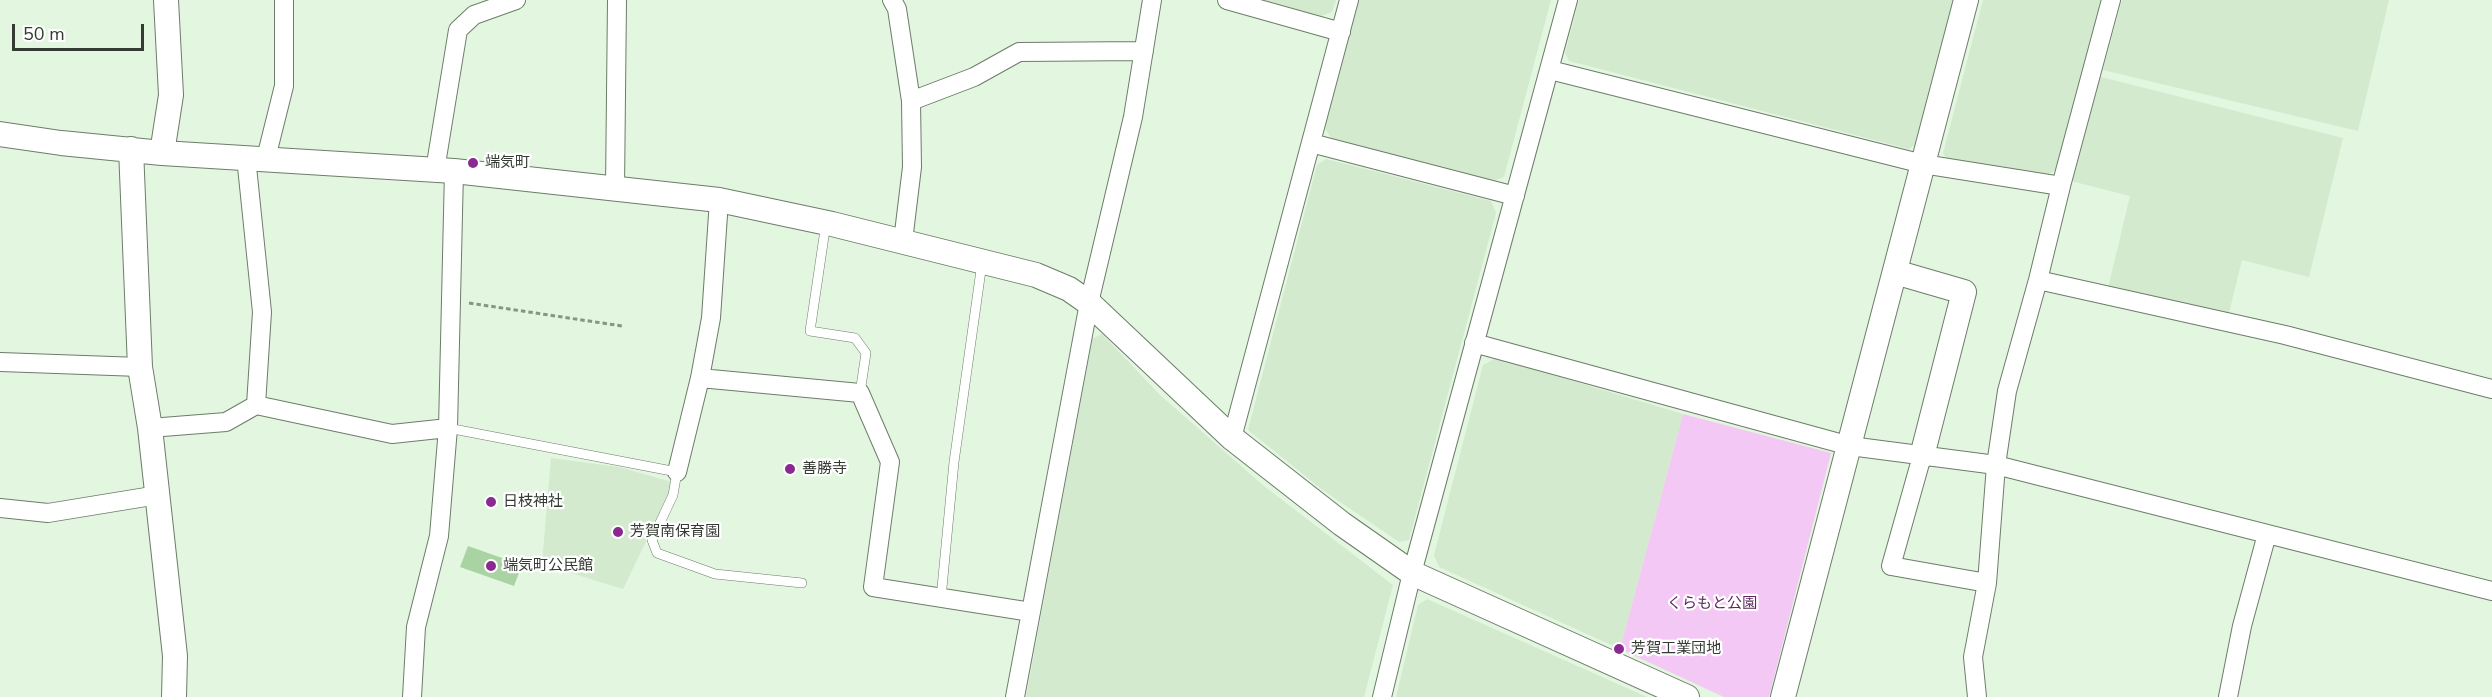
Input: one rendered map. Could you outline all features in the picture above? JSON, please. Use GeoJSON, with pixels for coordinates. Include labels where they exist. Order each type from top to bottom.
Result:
{"type":"FeatureCollection","features":[{"type":"Feature","properties":{"kind":"street"},"geometry":{"type":"LineString","coordinates":[[162,153],[171,95],[166,0]]}},
{"type":"Feature","properties":{"kind":"street"},"geometry":{"type":"LineString","coordinates":[[256,405],[262,312],[256,157],[284,86],[284,0]]}},
{"type":"Feature","properties":{"kind":"street"},"geometry":{"type":"LineString","coordinates":[[412,697],[416,627],[439,536],[448,428],[451,300],[445,170],[458,30],[474,15],[516,0]]}},
{"type":"Feature","properties":{"kind":"street"},"geometry":{"type":"LineString","coordinates":[[615,189],[618,0]]}},
{"type":"Feature","properties":{"kind":"street"},"geometry":{"type":"LineString","coordinates":[[892,0],[897,9],[911,101],[912,167],[903,241]]}},
{"type":"Feature","properties":{"kind":"street"},"geometry":{"type":"LineString","coordinates":[[1015,697],[1089,303],[1133,117],[1152,0]]}},
{"type":"Feature","properties":{"kind":"street"},"geometry":{"type":"LineString","coordinates":[[1227,0],[1341,32]]}},
{"type":"Feature","properties":{"kind":"street"},"geometry":{"type":"LineString","coordinates":[[1232,438],[1349,0]]}},
{"type":"Feature","properties":{"kind":"street"},"geometry":{"type":"LineString","coordinates":[[1382,697],[1412,573],[1568,0]]}},
{"type":"Feature","properties":{"kind":"street"},"geometry":{"type":"LineString","coordinates":[[1783,697],[1966,0]]}},
{"type":"Feature","properties":{"kind":"street"},"geometry":{"type":"LineString","coordinates":[[1977,697],[1973,657],[1987,584],[1996,465],[2007,391],[2111,0]]}},
{"type":"Feature","properties":{"kind":"street"},"geometry":{"type":"LineString","coordinates":[[911,101],[974,77],[1019,52],[1144,51]]}},
{"type":"Feature","properties":{"kind":"street"},"geometry":{"type":"LineString","coordinates":[[1550,70],[1923,165],[2061,186]]}},
{"type":"Feature","properties":{"kind":"street"},"geometry":{"type":"LineString","coordinates":[[0,134],[61,143],[162,153],[445,170],[719,200],[826,223],[1036,274],[1069,289],[1089,303],[1232,438],[1342,524],[1412,573],[1687,697]]}},
{"type":"Feature","properties":{"kind":"street"},"geometry":{"type":"LineString","coordinates":[[1311,142],[1515,196]]}},
{"type":"Feature","properties":{"kind":"street"},"geometry":{"type":"LineString","coordinates":[[131,149],[140,367],[150,428],[175,656],[174,697]]}},
{"type":"Feature","properties":{"kind":"street"},"geometry":{"type":"LineString","coordinates":[[677,472],[700,378],[711,318],[719,200]]}},
{"type":"Feature","properties":{"kind":"street"},"geometry":{"type":"LineString","coordinates":[[1895,272],[1964,292],[1892,566],[1987,584]]}},
{"type":"Feature","properties":{"kind":"street"},"geometry":{"type":"LineString","coordinates":[[2038,280],[2285,335],[2492,389]]}},
{"type":"Feature","properties":{"kind":"street"},"geometry":{"type":"LineString","coordinates":[[1474,343],[1850,446],[1996,465],[2492,591]]}},
{"type":"Feature","properties":{"kind":"street"},"geometry":{"type":"LineString","coordinates":[[0,362],[140,367]]}},
{"type":"Feature","properties":{"kind":"street"},"geometry":{"type":"LineString","coordinates":[[700,378],[860,393],[890,462],[873,587],[1031,612]]}},
{"type":"Feature","properties":{"kind":"street"},"geometry":{"type":"LineString","coordinates":[[150,428],[226,422],[256,405],[392,434],[448,428]]}},
{"type":"Feature","properties":{"kind":"street"},"geometry":{"type":"LineString","coordinates":[[0,508],[48,513],[158,495]]}},
{"type":"Feature","properties":{"kind":"street"},"geometry":{"type":"LineString","coordinates":[[2228,697],[2242,626],[2267,534]]}},
{"type":"Feature","properties":{"kind":"lane"},"geometry":{"type":"LineString","coordinates":[[826,223],[810,331],[855,338],[866,353],[860,393]]}},
{"type":"Feature","properties":{"kind":"lane"},"geometry":{"type":"LineString","coordinates":[[941,598],[954,462],[982,260]]}},
{"type":"Feature","properties":{"kind":"lane"},"geometry":{"type":"LineString","coordinates":[[448,428],[677,472],[673,495],[652,540],[657,553],[715,574],[802,582]]}},
{"type":"Feature","properties":{"kind":"path"},"geometry":{"type":"LineString","coordinates":[[451,300],[622,326]]}},
{"type":"Feature","properties":{"kind":"shaded area"},"geometry":{"type":"Polygon","coordinates":[[[1254,0],[1336,0],[1332,12],[1319,17],[1254,0]]]}},
{"type":"Feature","properties":{"kind":"shaded area"},"geometry":{"type":"Polygon","coordinates":[[[1359,0],[1551,0],[1504,177],[1493,181],[1331,138],[1324,127],[1359,0]]]}},
{"type":"Feature","properties":{"kind":"shaded area"},"geometry":{"type":"Polygon","coordinates":[[[1579,0],[1954,0],[1916,144],[1909,149],[1569,61],[1565,53],[1579,0]]]}},
{"type":"Feature","properties":{"kind":"shaded area"},"geometry":{"type":"Polygon","coordinates":[[[1983,0],[2102,0],[2058,168],[2049,174],[1947,160],[1943,153],[1983,0]]]}},
{"type":"Feature","properties":{"kind":"shaded area"},"geometry":{"type":"Polygon","coordinates":[[[2122,0],[2389,0],[2358,131],[2103,70],[2122,0]]]}},
{"type":"Feature","properties":{"kind":"shaded area"},"geometry":{"type":"Polygon","coordinates":[[[2097,76],[2343,138],[2309,277],[2242,260],[2228,317],[2108,288],[2130,196],[2071,181],[2097,76]]]}},
{"type":"Feature","properties":{"kind":"shaded area"},"geometry":{"type":"Polygon","coordinates":[[[1326,159],[1491,201],[1496,213],[1409,540],[1399,542],[1324,491],[1248,430],[1317,165],[1326,159]]]}},
{"type":"Feature","properties":{"kind":"shaded area"},"geometry":{"type":"Polygon","coordinates":[[[1102,334],[1161,396],[1264,486],[1393,585],[1364,697],[1026,697],[1092,339],[1102,334]]]}},
{"type":"Feature","properties":{"kind":"shaded area"},"geometry":{"type":"Polygon","coordinates":[[[1496,358],[1683,414],[1620,649],[1439,567],[1434,555],[1483,365],[1496,358]]]}},
{"type":"Feature","properties":{"kind":"shaded area"},"geometry":{"type":"Polygon","coordinates":[[[551,458],[619,467],[672,482],[670,492],[623,589],[542,564],[551,458]]]}},
{"type":"Feature","properties":{"kind":"shaded area"},"geometry":{"type":"Polygon","coordinates":[[[1427,599],[1647,697],[1396,697],[1418,605],[1427,599]]]}},
{"type":"Feature","properties":{"kind":"green space","name":"くらもと公園"},"geometry":{"type":"Polygon","coordinates":[[[1683,414],[1831,453],[1769,697],[1724,697],[1620,649],[1683,414]]]}},
{"type":"Feature","properties":{"kind":"building","name":"端気町公民館"},"geometry":{"type":"Polygon","coordinates":[[[468,546],[522,565],[514,586],[460,567],[468,546]]]}},
{"type":"Feature","properties":{"kind":"place","name":"端気町"},"geometry":{"type":"Point","coordinates":[473,163]}},
{"type":"Feature","properties":{"kind":"place","name":"善勝寺"},"geometry":{"type":"Point","coordinates":[790,469]}},
{"type":"Feature","properties":{"kind":"place","name":"日枝神社"},"geometry":{"type":"Point","coordinates":[491,502]}},
{"type":"Feature","properties":{"kind":"place","name":"芳賀南保育園"},"geometry":{"type":"Point","coordinates":[618,532]}},
{"type":"Feature","properties":{"kind":"place","name":"端気町公民館"},"geometry":{"type":"Point","coordinates":[491,566]}},
{"type":"Feature","properties":{"kind":"place","name":"芳賀工業団地"},"geometry":{"type":"Point","coordinates":[1619,649]}}]}
